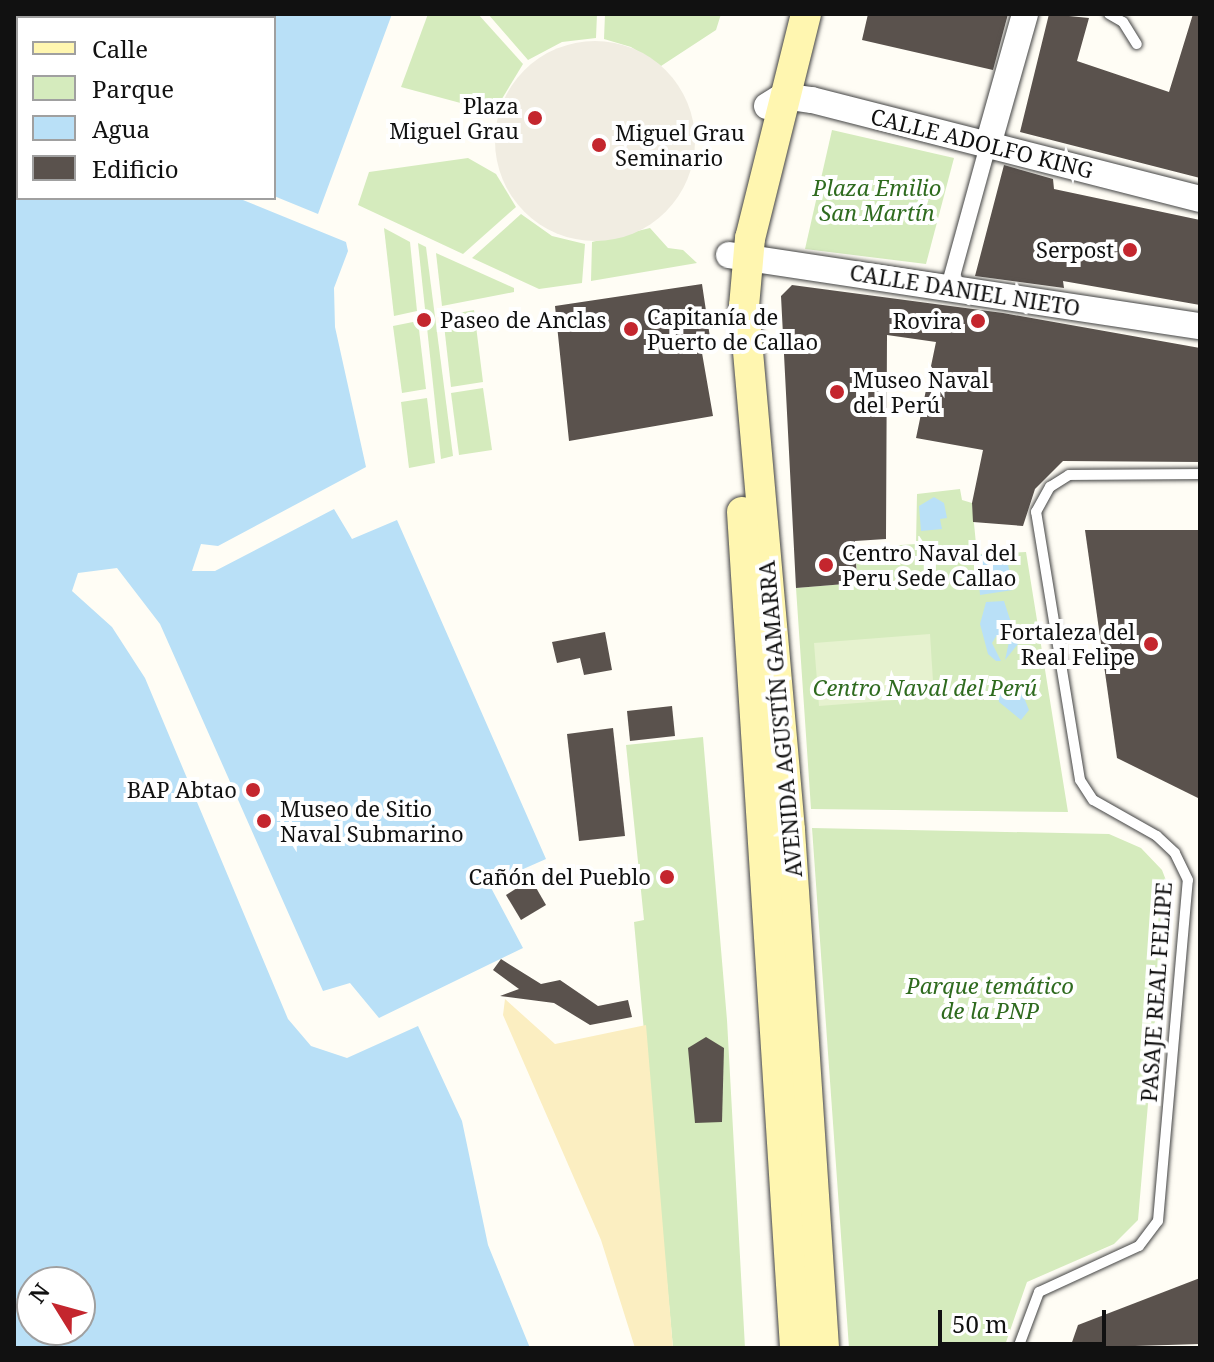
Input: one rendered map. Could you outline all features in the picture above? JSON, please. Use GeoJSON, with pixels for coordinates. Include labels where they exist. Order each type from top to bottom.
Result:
{"type":"FeatureCollection","features":[{"type":"Feature","properties":{"kind":"main road"},"geometry":{"type":"LineString","coordinates":[[777,101],[788,14]]}},
{"type":"Feature","properties":{"kind":"main road"},"geometry":{"type":"LineString","coordinates":[[777,101],[806,14]]}},
{"type":"Feature","properties":{"kind":"main road","name":"AVENIDA AGUSTÍN GAMARRA"},"geometry":{"type":"LineString","coordinates":[[777,101],[738,256],[730,369],[795,1348]]}},
{"type":"Feature","properties":{"kind":"main road","name":"AVENIDA AGUSTÍN GAMARRA"},"geometry":{"type":"LineString","coordinates":[[738,256],[790,830],[824,1348]]}},
{"type":"Feature","properties":{"kind":"street"},"geometry":{"type":"LineString","coordinates":[[949,287],[1025,14]]}},
{"type":"Feature","properties":{"kind":"street","name":"CALLE ADOLFO KING"},"geometry":{"type":"LineString","coordinates":[[777,101],[988,145],[1200,199]]}},
{"type":"Feature","properties":{"kind":"street","name":"CALLE DANIEL NIETO"},"geometry":{"type":"LineString","coordinates":[[738,256],[1200,326]]}},
{"type":"Feature","properties":{"kind":"lane"},"geometry":{"type":"LineString","coordinates":[[1109,14],[1123,22],[1137,44]]}},
{"type":"Feature","properties":{"kind":"lane","name":"PASAJE REAL FELIPE"},"geometry":{"type":"LineString","coordinates":[[1018,1348],[1039,1292],[1139,1246],[1158,1221],[1188,880],[1175,853],[1157,836],[1093,800],[1080,780],[1036,512],[1050,487],[1069,475],[1200,474]]}},
{"type":"Feature","properties":{"kind":"green space"},"geometry":{"type":"Polygon","coordinates":[[[428,14],[478,14],[523,64],[494,112],[401,87],[428,14]]]}},
{"type":"Feature","properties":{"kind":"green space"},"geometry":{"type":"Polygon","coordinates":[[[488,14],[597,14],[596,38],[562,42],[528,60],[488,14]]]}},
{"type":"Feature","properties":{"kind":"green space"},"geometry":{"type":"Polygon","coordinates":[[[605,14],[721,14],[716,30],[661,66],[631,47],[604,39],[605,14]]]}},
{"type":"Feature","properties":{"kind":"green space","name":"Plaza Emilio San Martín"},"geometry":{"type":"Polygon","coordinates":[[[832,130],[954,158],[926,264],[805,249],[832,130]]]}},
{"type":"Feature","properties":{"kind":"green space"},"geometry":{"type":"Polygon","coordinates":[[[468,158],[496,174],[516,207],[463,254],[358,205],[369,172],[468,158]]]}},
{"type":"Feature","properties":{"kind":"green space"},"geometry":{"type":"Polygon","coordinates":[[[521,214],[552,236],[585,244],[582,283],[539,289],[472,258],[521,214]]]}},
{"type":"Feature","properties":{"kind":"green space"},"geometry":{"type":"Polygon","coordinates":[[[384,228],[410,242],[417,311],[394,316],[384,228]]]}},
{"type":"Feature","properties":{"kind":"green space"},"geometry":{"type":"Polygon","coordinates":[[[650,228],[668,248],[683,250],[697,263],[591,281],[592,242],[650,228]]]}},
{"type":"Feature","properties":{"kind":"green space"},"geometry":{"type":"Polygon","coordinates":[[[418,243],[426,247],[453,456],[441,459],[418,243]]]}},
{"type":"Feature","properties":{"kind":"green space"},"geometry":{"type":"Polygon","coordinates":[[[436,253],[514,288],[514,292],[442,306],[436,253]]]}},
{"type":"Feature","properties":{"kind":"green space"},"geometry":{"type":"Polygon","coordinates":[[[474,310],[483,382],[451,387],[443,316],[474,310]]]}},
{"type":"Feature","properties":{"kind":"green space"},"geometry":{"type":"Polygon","coordinates":[[[418,321],[426,389],[402,393],[393,326],[418,321]]]}},
{"type":"Feature","properties":{"kind":"green space"},"geometry":{"type":"Polygon","coordinates":[[[483,388],[492,450],[459,455],[451,393],[483,388]]]}},
{"type":"Feature","properties":{"kind":"green space"},"geometry":{"type":"Polygon","coordinates":[[[427,398],[435,463],[409,468],[401,402],[427,398]]]}},
{"type":"Feature","properties":{"kind":"green space","name":"Centro Naval del Perú"},"geometry":{"type":"Polygon","coordinates":[[[960,489],[962,500],[972,503],[977,554],[1026,552],[1068,812],[811,809],[796,588],[857,583],[856,548],[916,544],[917,494],[960,489]]]}},
{"type":"Feature","properties":{"kind":"green space"},"geometry":{"type":"Polygon","coordinates":[[[930,634],[934,697],[819,706],[814,643],[930,634]]]}},
{"type":"Feature","properties":{"kind":"green space"},"geometry":{"type":"Polygon","coordinates":[[[703,737],[727,1020],[745,1348],[673,1348],[634,922],[644,920],[626,745],[703,737]]]}},
{"type":"Feature","properties":{"kind":"green space","name":"Parque temático de la PNP"},"geometry":{"type":"Polygon","coordinates":[[[812,828],[1109,834],[1141,848],[1162,870],[1167,883],[1138,1220],[1114,1244],[1027,1282],[1004,1348],[849,1348],[812,828]]]}},
{"type":"Feature","properties":{"kind":"sand"},"geometry":{"type":"Polygon","coordinates":[[[505,999],[555,1044],[646,1025],[673,1348],[635,1348],[601,1240],[503,1015],[505,999]]]}},
{"type":"Feature","properties":{"kind":"shaded area"},"geometry":{"type":"Polygon","coordinates":[[[595,41],[633,48],[666,70],[688,103],[695,141],[688,179],[666,212],[633,234],[595,241],[557,234],[524,212],[502,179],[495,141],[502,103],[524,70],[557,48],[595,41]]]}},
{"type":"Feature","properties":{"kind":"water"},"geometry":{"type":"Polygon","coordinates":[[[14,14],[69,16],[16,16],[16,200],[243,200],[346,242],[348,251],[334,288],[335,327],[366,467],[218,546],[201,544],[192,571],[215,571],[334,509],[352,539],[397,520],[546,859],[489,884],[523,948],[379,1018],[350,983],[323,991],[160,624],[117,568],[78,573],[72,591],[112,627],[145,678],[288,1019],[311,1046],[347,1058],[418,1026],[462,1121],[488,1245],[530,1348],[14,1348],[14,14]]]}},
{"type":"Feature","properties":{"kind":"water"},"geometry":{"type":"Polygon","coordinates":[[[140,14],[392,14],[318,214],[276,197],[276,16],[140,14]]]}},
{"type":"Feature","properties":{"kind":"water"},"geometry":{"type":"Polygon","coordinates":[[[934,497],[944,503],[947,518],[940,519],[942,529],[921,531],[919,506],[934,497]]]}},
{"type":"Feature","properties":{"kind":"water"},"geometry":{"type":"Polygon","coordinates":[[[1006,554],[1013,590],[980,595],[977,555],[1006,554]]]}},
{"type":"Feature","properties":{"kind":"water"},"geometry":{"type":"Polygon","coordinates":[[[1004,601],[1018,644],[1005,660],[1009,642],[997,635],[992,643],[1001,661],[996,661],[988,654],[980,624],[986,602],[1004,601]]]}},
{"type":"Feature","properties":{"kind":"water"},"geometry":{"type":"Polygon","coordinates":[[[1004,683],[1021,690],[1029,710],[1021,720],[999,702],[997,692],[1004,683]]]}},
{"type":"Feature","properties":{"kind":"building"},"geometry":{"type":"Polygon","coordinates":[[[868,14],[1008,14],[993,70],[862,40],[868,14]]]}},
{"type":"Feature","properties":{"kind":"building"},"geometry":{"type":"Polygon","coordinates":[[[1049,14],[1089,18],[1077,61],[1169,92],[1193,14],[1200,14],[1200,178],[1020,132],[1049,14]]]}},
{"type":"Feature","properties":{"kind":"building","name":"Serpost"},"geometry":{"type":"Polygon","coordinates":[[[1004,165],[1053,179],[1054,189],[1200,220],[1200,305],[1063,281],[1064,288],[975,276],[1004,165]]]}},
{"type":"Feature","properties":{"kind":"building"},"geometry":{"type":"Polygon","coordinates":[[[702,284],[712,351],[702,353],[713,416],[569,441],[555,306],[702,284]]]}},
{"type":"Feature","properties":{"kind":"building"},"geometry":{"type":"Polygon","coordinates":[[[792,285],[1003,313],[1200,348],[1200,462],[1063,461],[1035,489],[1023,526],[973,522],[972,503],[983,450],[916,438],[936,342],[887,335],[886,539],[855,541],[857,583],[796,588],[781,296],[792,285]]]}},
{"type":"Feature","properties":{"kind":"building","name":"Fortaleza del Real Felipe"},"geometry":{"type":"Polygon","coordinates":[[[1085,530],[1200,530],[1200,799],[1117,758],[1085,530]]]}},
{"type":"Feature","properties":{"kind":"building"},"geometry":{"type":"Polygon","coordinates":[[[605,632],[612,670],[584,675],[580,658],[557,663],[552,642],[605,632]]]}},
{"type":"Feature","properties":{"kind":"building"},"geometry":{"type":"Polygon","coordinates":[[[672,706],[675,736],[630,741],[627,711],[672,706]]]}},
{"type":"Feature","properties":{"kind":"building"},"geometry":{"type":"Polygon","coordinates":[[[613,728],[625,836],[579,841],[567,734],[613,728]]]}},
{"type":"Feature","properties":{"kind":"building"},"geometry":{"type":"Polygon","coordinates":[[[531,879],[546,905],[521,920],[506,895],[531,879]]]}},
{"type":"Feature","properties":{"kind":"building"},"geometry":{"type":"Polygon","coordinates":[[[501,959],[541,984],[560,980],[598,1006],[628,1000],[632,1017],[590,1025],[554,1003],[500,996],[519,989],[493,970],[501,959]]]}},
{"type":"Feature","properties":{"kind":"building"},"geometry":{"type":"Polygon","coordinates":[[[706,1037],[724,1048],[722,1122],[695,1123],[688,1048],[706,1037]]]}},
{"type":"Feature","properties":{"kind":"building"},"geometry":{"type":"Polygon","coordinates":[[[1200,1278],[1200,1344],[1070,1348],[1078,1325],[1200,1278]]]}},
{"type":"Feature","properties":{"kind":"place","name":"Plaza Miguel Grau"},"geometry":{"type":"Point","coordinates":[535,118]}},
{"type":"Feature","properties":{"kind":"place","name":"Miguel Grau Seminario"},"geometry":{"type":"Point","coordinates":[599,145]}},
{"type":"Feature","properties":{"kind":"place","name":"Serpost"},"geometry":{"type":"Point","coordinates":[1130,250]}},
{"type":"Feature","properties":{"kind":"place","name":"Paseo de Anclas"},"geometry":{"type":"Point","coordinates":[424,320]}},
{"type":"Feature","properties":{"kind":"place","name":"Rovira"},"geometry":{"type":"Point","coordinates":[978,321]}},
{"type":"Feature","properties":{"kind":"place","name":"Capitanía de Puerto de Callao"},"geometry":{"type":"Point","coordinates":[631,329]}},
{"type":"Feature","properties":{"kind":"place","name":"Museo Naval del Perú"},"geometry":{"type":"Point","coordinates":[837,392]}},
{"type":"Feature","properties":{"kind":"place","name":"Centro Naval del Peru Sede Callao"},"geometry":{"type":"Point","coordinates":[826,565]}},
{"type":"Feature","properties":{"kind":"place","name":"Fortaleza del Real Felipe"},"geometry":{"type":"Point","coordinates":[1151,644]}},
{"type":"Feature","properties":{"kind":"place","name":"BAP Abtao"},"geometry":{"type":"Point","coordinates":[253,790]}},
{"type":"Feature","properties":{"kind":"place","name":"Museo de Sitio Naval Submarino"},"geometry":{"type":"Point","coordinates":[264,821]}},
{"type":"Feature","properties":{"kind":"place","name":"Cañón del Pueblo"},"geometry":{"type":"Point","coordinates":[667,877]}}]}
